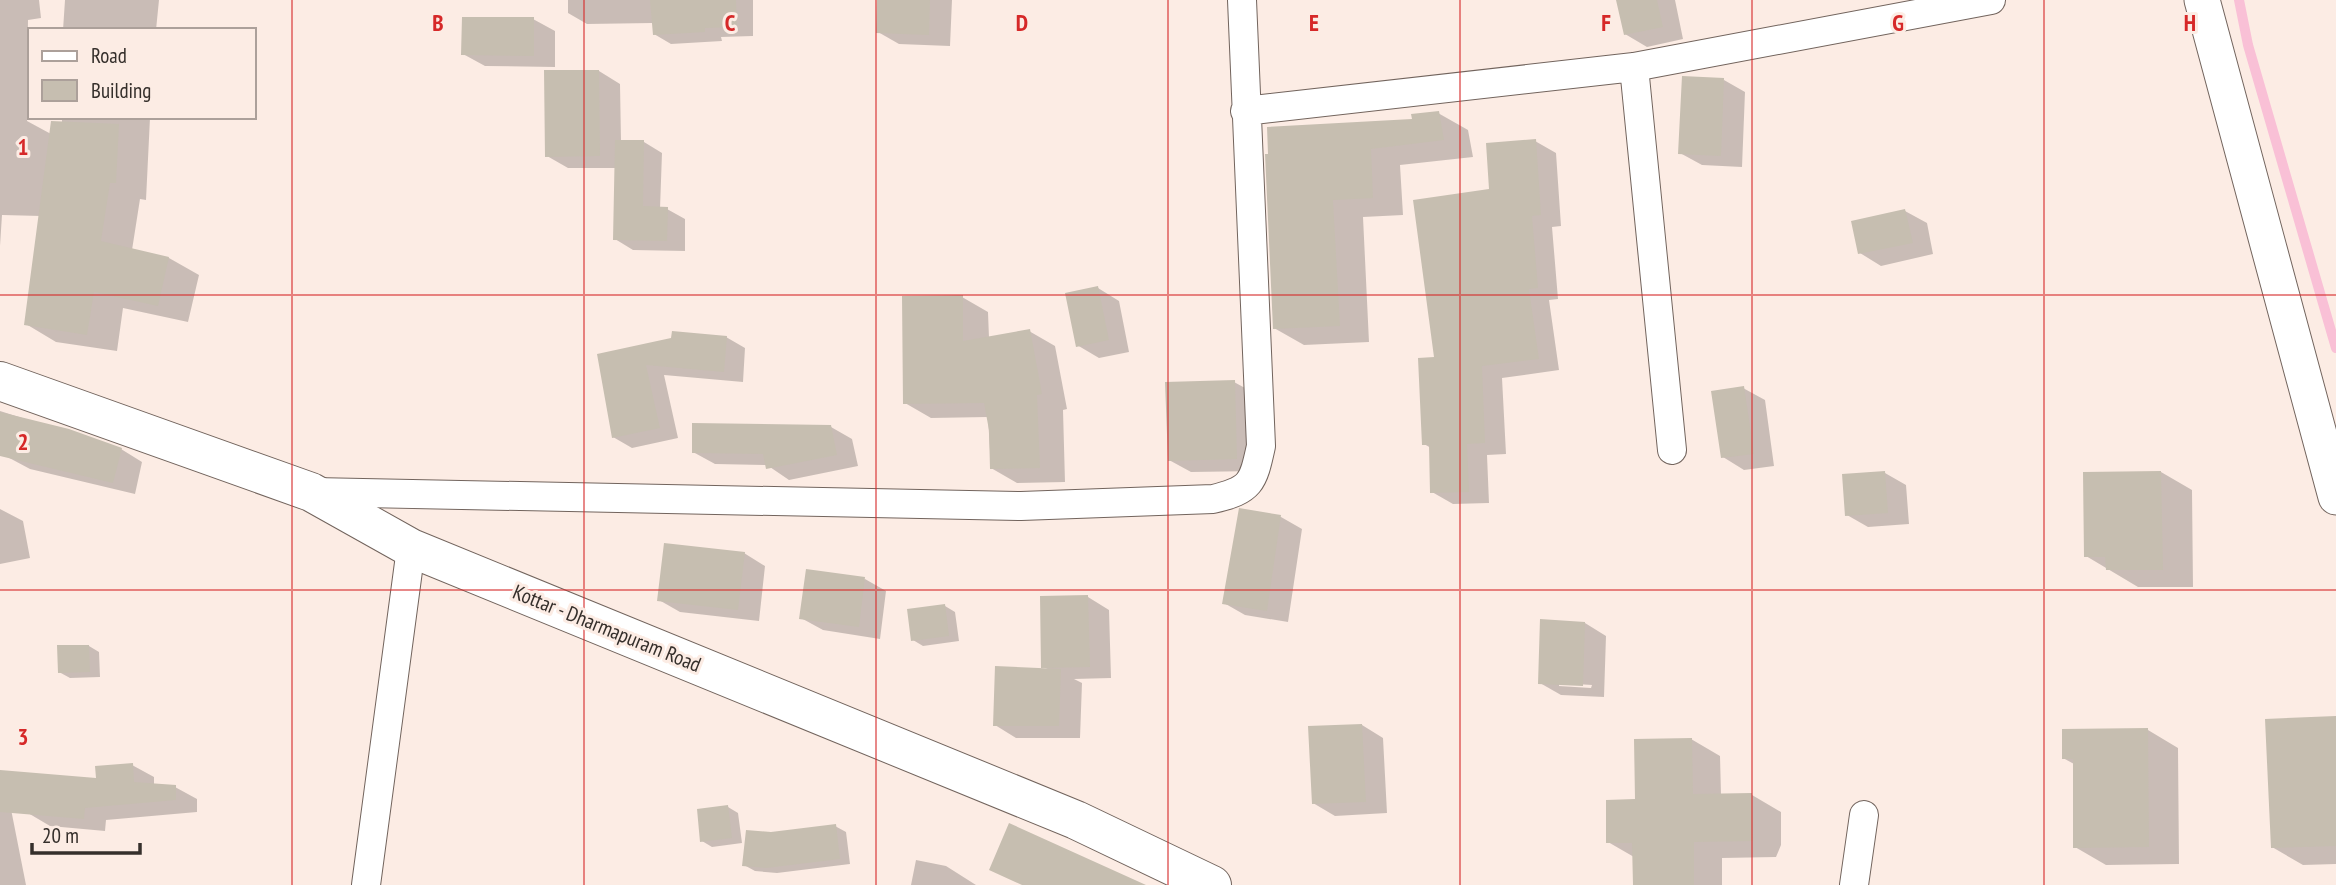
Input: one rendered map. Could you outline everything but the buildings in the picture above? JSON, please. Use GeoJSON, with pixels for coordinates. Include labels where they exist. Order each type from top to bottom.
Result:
{"type":"FeatureCollection","features":[{"type":"Feature","properties":{"kind":"main road","name":"Kottar - Dharmapuram Road"},"geometry":{"type":"LineString","coordinates":[[0,381],[311,492],[411,548],[1076,820],[1212,885]]}},
{"type":"Feature","properties":{"kind":"street"},"geometry":{"type":"LineString","coordinates":[[311,492],[1021,506],[1213,499],[1238,493],[1254,478],[1261,446],[1242,0]]}},
{"type":"Feature","properties":{"kind":"street"},"geometry":{"type":"LineString","coordinates":[[1245,111],[1634,67],[1992,0]]}},
{"type":"Feature","properties":{"kind":"street"},"geometry":{"type":"LineString","coordinates":[[2202,0],[2336,497]]}},
{"type":"Feature","properties":{"kind":"street"},"geometry":{"type":"LineString","coordinates":[[1634,67],[1672,450]]}},
{"type":"Feature","properties":{"kind":"street"},"geometry":{"type":"LineString","coordinates":[[366,885],[411,548]]}},
{"type":"Feature","properties":{"kind":"street"},"geometry":{"type":"LineString","coordinates":[[1854,885],[1864,816]]}},
{"type":"Feature","properties":{"kind":"waterway"},"geometry":{"type":"LineString","coordinates":[[2239,0],[2248,45],[2336,348]]}}]}
